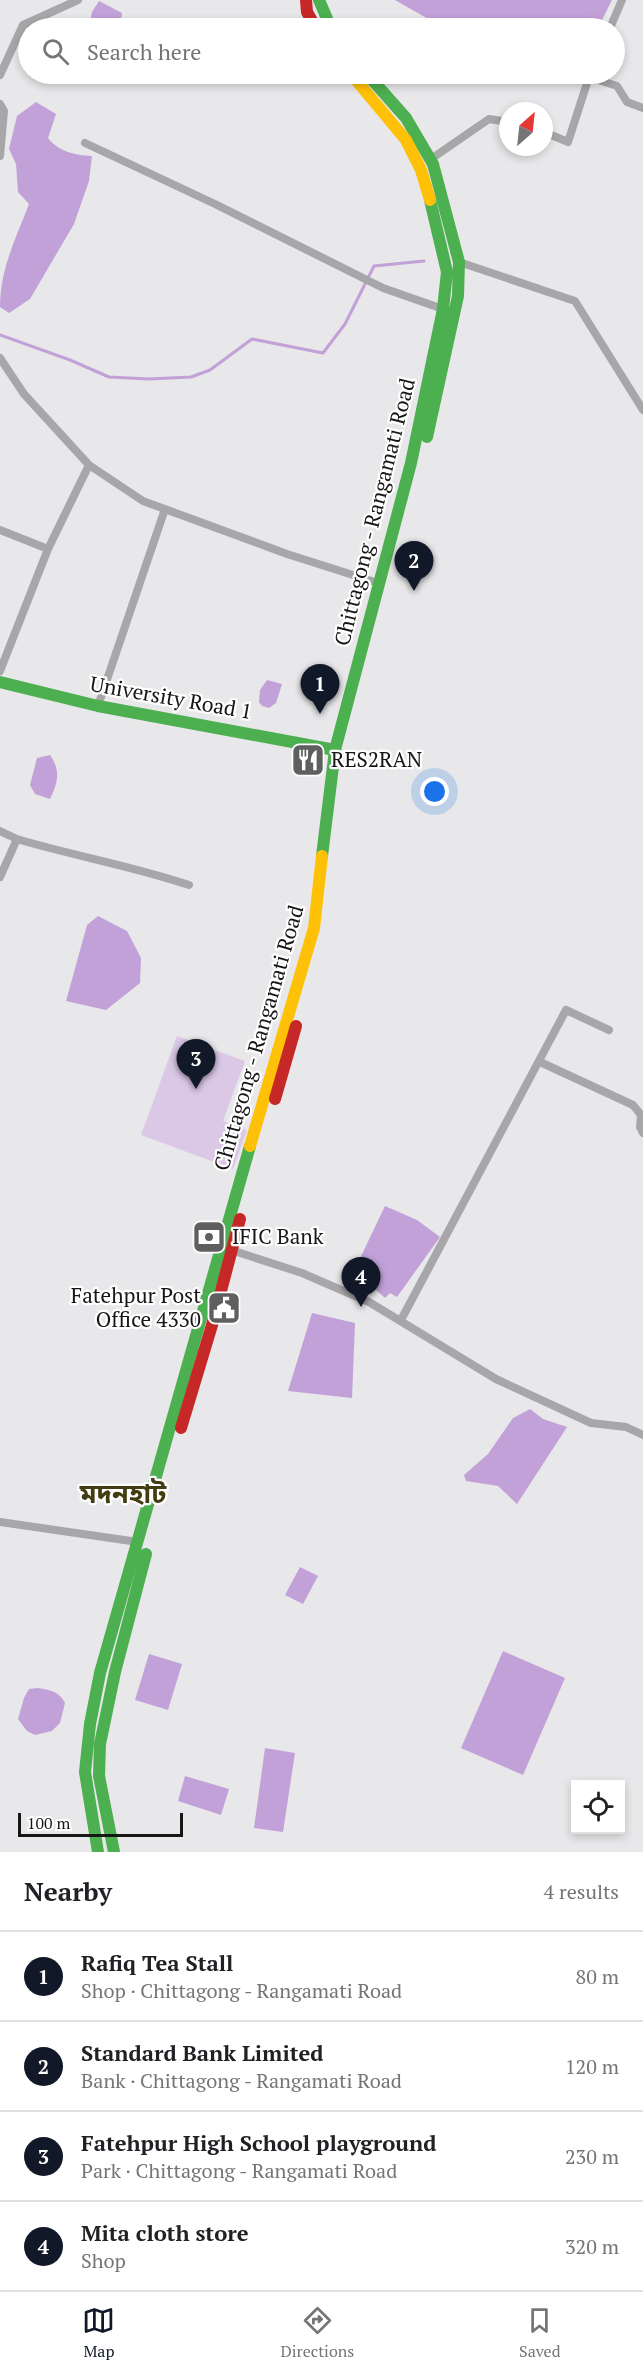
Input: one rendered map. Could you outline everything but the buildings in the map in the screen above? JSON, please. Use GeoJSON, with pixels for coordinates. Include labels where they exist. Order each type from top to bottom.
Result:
{"type":"FeatureCollection","features":[{"type":"Feature","properties":{"kind":"main road"},"geometry":{"type":"LineString","coordinates":[[306,0],[307,12],[310,18]]}},
{"type":"Feature","properties":{"kind":"main road"},"geometry":{"type":"LineString","coordinates":[[319,0],[327,18]]}},
{"type":"Feature","properties":{"kind":"main road","name":"Chittagong - Rangamati Road"},"geometry":{"type":"LineString","coordinates":[[98,1852],[85,1772],[90,1724],[100,1673],[220,1246],[314,928],[335,750],[411,464],[443,309],[447,272],[421,170],[406,140],[359,84]]}},
{"type":"Feature","properties":{"kind":"main road","name":"Chittagong - Rangamati Road"},"geometry":{"type":"LineString","coordinates":[[114,1852],[99,1776],[100,1744],[110,1692],[165,1480],[212,1325],[231,1250],[289,1054],[322,926],[333,861],[337,799],[345,753],[438,393],[458,297],[459,262],[441,187],[431,159],[406,118],[376,84]]}},
{"type":"Feature","properties":{"kind":"main road","name":"University Road 1"},"geometry":{"type":"LineString","coordinates":[[0,682],[98,706],[255,733],[335,750]]}},
{"type":"Feature","properties":{"kind":"street"},"geometry":{"type":"LineString","coordinates":[[37,18],[78,0]]}},
{"type":"Feature","properties":{"kind":"street"},"geometry":{"type":"LineString","coordinates":[[614,18],[622,0]]}},
{"type":"Feature","properties":{"kind":"street"},"geometry":{"type":"LineString","coordinates":[[0,75],[18,35]]}},
{"type":"Feature","properties":{"kind":"street"},"geometry":{"type":"LineString","coordinates":[[553,136],[568,142],[587,84]]}},
{"type":"Feature","properties":{"kind":"street"},"geometry":{"type":"LineString","coordinates":[[611,84],[616,86],[627,102],[643,108]]}},
{"type":"Feature","properties":{"kind":"street"},"geometry":{"type":"LineString","coordinates":[[0,104],[4,111],[0,156]]}},
{"type":"Feature","properties":{"kind":"street"},"geometry":{"type":"LineString","coordinates":[[431,159],[489,119],[499,121]]}},
{"type":"Feature","properties":{"kind":"street"},"geometry":{"type":"LineString","coordinates":[[85,143],[215,204],[383,288],[443,309]]}},
{"type":"Feature","properties":{"kind":"street"},"geometry":{"type":"LineString","coordinates":[[459,262],[576,301],[643,410]]}},
{"type":"Feature","properties":{"kind":"street"},"geometry":{"type":"LineString","coordinates":[[0,358],[24,394],[89,465],[143,501],[287,554],[375,582]]}},
{"type":"Feature","properties":{"kind":"street"},"geometry":{"type":"LineString","coordinates":[[0,671],[48,549],[89,465]]}},
{"type":"Feature","properties":{"kind":"street"},"geometry":{"type":"LineString","coordinates":[[98,706],[165,509]]}},
{"type":"Feature","properties":{"kind":"street"},"geometry":{"type":"LineString","coordinates":[[0,530],[48,549]]}},
{"type":"Feature","properties":{"kind":"street"},"geometry":{"type":"LineString","coordinates":[[0,831],[17,839],[64,853],[155,874],[189,885]]}},
{"type":"Feature","properties":{"kind":"street"},"geometry":{"type":"LineString","coordinates":[[0,877],[17,839]]}},
{"type":"Feature","properties":{"kind":"street"},"geometry":{"type":"LineString","coordinates":[[401,1320],[566,1010],[609,1030]]}},
{"type":"Feature","properties":{"kind":"street"},"geometry":{"type":"LineString","coordinates":[[540,1062],[633,1105],[641,1115],[640,1127],[643,1133]]}},
{"type":"Feature","properties":{"kind":"street"},"geometry":{"type":"LineString","coordinates":[[231,1250],[302,1273],[369,1302],[496,1378],[591,1423],[626,1427],[643,1435]]}},
{"type":"Feature","properties":{"kind":"street"},"geometry":{"type":"LineString","coordinates":[[0,1521],[138,1542]]}},
{"type":"Feature","properties":{"kind":"shaded area"},"geometry":{"type":"Polygon","coordinates":[[[395,0],[612,0],[603,18],[426,18],[395,0]]]}},
{"type":"Feature","properties":{"kind":"shaded area"},"geometry":{"type":"Polygon","coordinates":[[[99,1],[122,13],[121,18],[91,18],[99,1]]]}},
{"type":"Feature","properties":{"kind":"shaded area"},"geometry":{"type":"Polygon","coordinates":[[[36,102],[56,114],[48,138],[52,143],[68,152],[92,156],[89,181],[74,224],[30,299],[9,313],[0,307],[3,280],[29,204],[18,192],[16,164],[9,149],[17,116],[36,102]]]}},
{"type":"Feature","properties":{"kind":"shaded area"},"geometry":{"type":"Polygon","coordinates":[[[267,680],[282,684],[276,703],[269,708],[262,706],[259,702],[260,690],[267,680]]]}},
{"type":"Feature","properties":{"kind":"shaded area"},"geometry":{"type":"Polygon","coordinates":[[[50,755],[56,766],[57,777],[50,799],[35,794],[30,785],[37,758],[50,755]]]}},
{"type":"Feature","properties":{"kind":"shaded area"},"geometry":{"type":"Polygon","coordinates":[[[98,916],[127,931],[141,958],[140,983],[106,1010],[66,1001],[87,925],[98,916]]]}},
{"type":"Feature","properties":{"kind":"shaded area"},"geometry":{"type":"Polygon","coordinates":[[[177,1036],[245,1061],[223,1121],[247,1130],[233,1169],[141,1135],[177,1036]]]}},
{"type":"Feature","properties":{"kind":"shaded area"},"geometry":{"type":"Polygon","coordinates":[[[385,1206],[417,1220],[440,1237],[397,1297],[390,1293],[385,1298],[365,1280],[353,1273],[385,1206]]]}},
{"type":"Feature","properties":{"kind":"shaded area"},"geometry":{"type":"Polygon","coordinates":[[[312,1313],[355,1323],[352,1398],[288,1391],[312,1313]]]}},
{"type":"Feature","properties":{"kind":"shaded area"},"geometry":{"type":"Polygon","coordinates":[[[530,1409],[543,1419],[567,1427],[517,1504],[498,1486],[466,1481],[464,1475],[488,1454],[513,1418],[530,1409]]]}},
{"type":"Feature","properties":{"kind":"shaded area"},"geometry":{"type":"Polygon","coordinates":[[[300,1567],[318,1576],[303,1604],[285,1595],[300,1567]]]}},
{"type":"Feature","properties":{"kind":"shaded area"},"geometry":{"type":"Polygon","coordinates":[[[503,1651],[565,1678],[523,1775],[461,1748],[503,1651]]]}},
{"type":"Feature","properties":{"kind":"shaded area"},"geometry":{"type":"Polygon","coordinates":[[[149,1654],[182,1664],[168,1710],[135,1700],[149,1654]]]}},
{"type":"Feature","properties":{"kind":"shaded area"},"geometry":{"type":"Polygon","coordinates":[[[29,1689],[50,1690],[65,1703],[60,1723],[52,1731],[35,1735],[27,1731],[18,1719],[29,1689]]]}},
{"type":"Feature","properties":{"kind":"shaded area"},"geometry":{"type":"Polygon","coordinates":[[[265,1748],[295,1753],[283,1832],[254,1828],[265,1748]]]}},
{"type":"Feature","properties":{"kind":"shaded area"},"geometry":{"type":"Polygon","coordinates":[[[185,1776],[229,1789],[221,1815],[178,1801],[185,1776]]]}},
{"type":"Feature","properties":{"kind":"waterway"},"geometry":{"type":"LineString","coordinates":[[0,335],[70,360],[109,377],[149,379],[191,377],[210,370],[252,339],[323,353],[345,324],[374,266],[424,261]]}},
{"type":"Feature","properties":{"kind":"traffic: fast"},"geometry":{"type":"LineString","coordinates":[[319,0],[327,18]]}},
{"type":"Feature","properties":{"kind":"traffic: fast"},"geometry":{"type":"LineString","coordinates":[[376,84],[406,118],[433,164],[459,262],[458,296],[427,437]]}},
{"type":"Feature","properties":{"kind":"traffic: fast"},"geometry":{"type":"LineString","coordinates":[[322,856],[335,750],[411,463],[443,309],[447,272],[430,200]]}},
{"type":"Feature","properties":{"kind":"traffic: fast"},"geometry":{"type":"LineString","coordinates":[[0,682],[98,706],[335,750]]}},
{"type":"Feature","properties":{"kind":"traffic: fast"},"geometry":{"type":"LineString","coordinates":[[98,1852],[85,1772],[90,1724],[100,1673],[250,1146]]}},
{"type":"Feature","properties":{"kind":"traffic: fast"},"geometry":{"type":"LineString","coordinates":[[114,1852],[99,1776],[100,1744],[115,1672],[146,1554]]}},
{"type":"Feature","properties":{"kind":"traffic: slow"},"geometry":{"type":"LineString","coordinates":[[359,84],[406,140],[421,170],[430,200]]}},
{"type":"Feature","properties":{"kind":"traffic: slow"},"geometry":{"type":"LineString","coordinates":[[250,1146],[314,928],[322,856]]}},
{"type":"Feature","properties":{"kind":"traffic: jam"},"geometry":{"type":"LineString","coordinates":[[306,0],[307,12],[310,18]]}},
{"type":"Feature","properties":{"kind":"traffic: jam"},"geometry":{"type":"LineString","coordinates":[[275,1099],[296,1026]]}},
{"type":"Feature","properties":{"kind":"traffic: jam"},"geometry":{"type":"LineString","coordinates":[[181,1428],[212,1325],[240,1219]]}},
{"type":"Feature","properties":{"kind":"place","name":"Standard Bank Limited"},"geometry":{"type":"Point","coordinates":[414,591]}},
{"type":"Feature","properties":{"kind":"place","name":"Rafiq Tea Stall"},"geometry":{"type":"Point","coordinates":[320,714]}},
{"type":"Feature","properties":{"kind":"place","name":"RES2RAN"},"geometry":{"type":"Point","coordinates":[308,760]}},
{"type":"Feature","properties":{"kind":"place","name":"Fatehpur High School playground"},"geometry":{"type":"Point","coordinates":[196,1089]}},
{"type":"Feature","properties":{"kind":"place","name":"IFIC Bank"},"geometry":{"type":"Point","coordinates":[209,1237]}},
{"type":"Feature","properties":{"kind":"place","name":"Mita cloth store"},"geometry":{"type":"Point","coordinates":[361,1307]}},
{"type":"Feature","properties":{"kind":"place","name":"Fatehpur Post Office 4330"},"geometry":{"type":"Point","coordinates":[224,1308]}},
{"type":"Feature","properties":{"kind":"district","name":"মদনহাট"},"geometry":{"type":"Point","coordinates":[123,1494]}}]}
